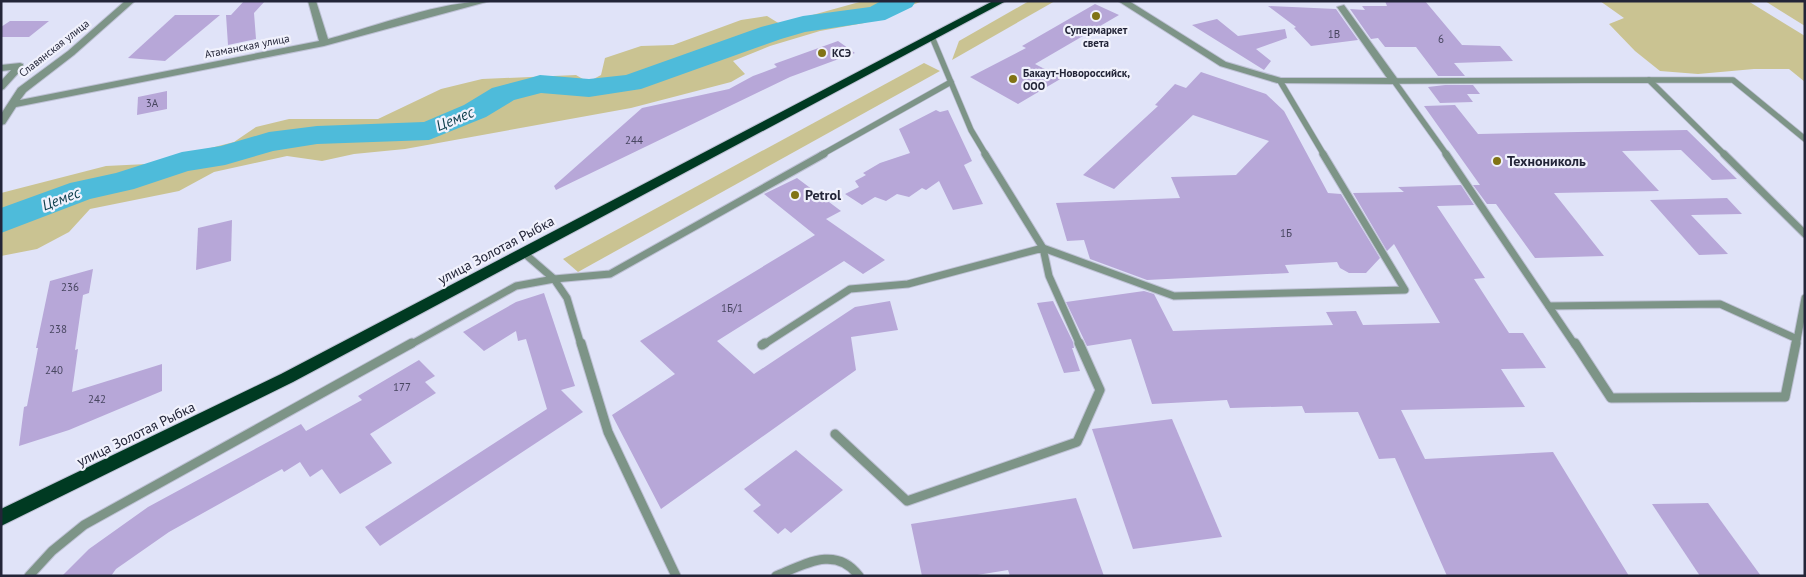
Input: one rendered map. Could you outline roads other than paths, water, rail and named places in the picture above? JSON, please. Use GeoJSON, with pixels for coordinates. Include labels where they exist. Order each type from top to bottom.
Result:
{"type":"FeatureCollection","features":[{"type":"Feature","properties":{"kind":"highway","name":"улица Золотая Рыбка"},"geometry":{"type":"LineString","coordinates":[[1,518],[287,378],[1001,1]]}},
{"type":"Feature","properties":{"kind":"street","name":"Славянская улица"},"geometry":{"type":"LineString","coordinates":[[1,122],[22,90],[70,53],[131,1]]}},
{"type":"Feature","properties":{"kind":"street"},"geometry":{"type":"LineString","coordinates":[[312,1],[324,43]]}},
{"type":"Feature","properties":{"kind":"street"},"geometry":{"type":"LineString","coordinates":[[436,12],[444,1]]}},
{"type":"Feature","properties":{"kind":"street","name":"Атаманская улица"},"geometry":{"type":"LineString","coordinates":[[11,106],[324,43],[436,12],[486,1]]}},
{"type":"Feature","properties":{"kind":"street"},"geometry":{"type":"LineString","coordinates":[[1122,1],[1224,64],[1280,81],[1394,81]]}},
{"type":"Feature","properties":{"kind":"street"},"geometry":{"type":"LineString","coordinates":[[1341,7],[1394,81]]}},
{"type":"Feature","properties":{"kind":"street"},"geometry":{"type":"LineString","coordinates":[[1,68],[20,66],[1,87]]}},
{"type":"Feature","properties":{"kind":"lane"},"geometry":{"type":"LineString","coordinates":[[834,434],[907,501],[1077,442],[1100,390],[1048,276],[1043,248],[971,130],[932,37]]}},
{"type":"Feature","properties":{"kind":"lane"},"geometry":{"type":"LineString","coordinates":[[1649,80],[1805,234]]}},
{"type":"Feature","properties":{"kind":"lane"},"geometry":{"type":"LineString","coordinates":[[1394,81],[1733,80],[1805,139]]}},
{"type":"Feature","properties":{"kind":"lane"},"geometry":{"type":"LineString","coordinates":[[762,345],[850,289],[908,284],[1043,248],[1174,296],[1405,290],[1280,81]]}},
{"type":"Feature","properties":{"kind":"lane"},"geometry":{"type":"LineString","coordinates":[[1394,81],[1487,212],[1611,398],[1785,397],[1805,298]]}},
{"type":"Feature","properties":{"kind":"lane"},"geometry":{"type":"LineString","coordinates":[[29,576],[52,551],[84,524],[516,286],[554,279],[610,274],[951,82]]}},
{"type":"Feature","properties":{"kind":"lane"},"geometry":{"type":"LineString","coordinates":[[524,253],[554,279],[567,298],[608,432],[676,576]]}},
{"type":"Feature","properties":{"kind":"lane"},"geometry":{"type":"LineString","coordinates":[[1549,306],[1720,304],[1797,339]]}},
{"type":"Feature","properties":{"kind":"lane"},"geometry":{"type":"LineString","coordinates":[[776,576],[818,559],[837,558],[856,569],[859,576]]}},
{"type":"Feature","properties":{"kind":"waterway","name":"Цемес"},"geometry":{"type":"LineString","coordinates":[[1,222],[31,208],[82,190],[122,182],[182,162],[225,155],[269,142],[317,135],[429,131],[475,111],[503,94],[540,84],[589,88],[631,83],[771,33],[803,24],[876,14],[903,1]]}},
{"type":"Feature","properties":{"kind":"place","name":"Супермаркет света"},"geometry":{"type":"Point","coordinates":[1096,16]}},
{"type":"Feature","properties":{"kind":"place","name":"КСЭ"},"geometry":{"type":"Point","coordinates":[822,53]}},
{"type":"Feature","properties":{"kind":"place","name":"Бакаут-Новороссийск, ООО"},"geometry":{"type":"Point","coordinates":[1013,79]}},
{"type":"Feature","properties":{"kind":"place","name":"Технониколь"},"geometry":{"type":"Point","coordinates":[1497,161]}},
{"type":"Feature","properties":{"kind":"place","name":"Petrol"},"geometry":{"type":"Point","coordinates":[795,195]}}]}
